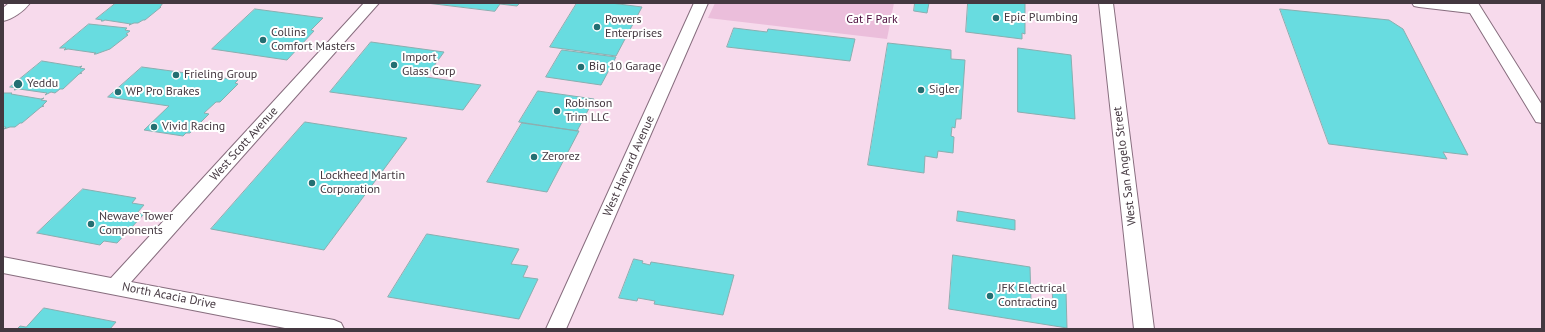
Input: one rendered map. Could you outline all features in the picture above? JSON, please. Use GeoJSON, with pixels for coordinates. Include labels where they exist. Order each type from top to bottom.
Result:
{"type":"FeatureCollection","features":[{"type":"Feature","properties":{"kind":"main road"},"geometry":{"type":"LineString","coordinates":[[3,16],[21,3]]}},
{"type":"Feature","properties":{"kind":"street","name":"West Scott Avenue"},"geometry":{"type":"LineString","coordinates":[[116,286],[372,3]]}},
{"type":"Feature","properties":{"kind":"street","name":"West Harvard Avenue"},"geometry":{"type":"LineString","coordinates":[[556,329],[701,3]]}},
{"type":"Feature","properties":{"kind":"street","name":"West San Angelo Street"},"geometry":{"type":"LineString","coordinates":[[1106,3],[1144,329]]}},
{"type":"Feature","properties":{"kind":"street"},"geometry":{"type":"LineString","coordinates":[[1419,3],[1473,6],[1542,118]]}},
{"type":"Feature","properties":{"kind":"street","name":"North Acacia Drive"},"geometry":{"type":"LineString","coordinates":[[3,265],[334,329]]}},
{"type":"Feature","properties":{"kind":"green space","name":"Cat F Park"},"geometry":{"type":"Polygon","coordinates":[[[715,3],[894,3],[887,39],[708,18],[715,3]]]}},
{"type":"Feature","properties":{"kind":"building"},"geometry":{"type":"Polygon","coordinates":[[[116,3],[163,3],[161,7],[145,20],[138,23],[129,25],[131,24],[105,20],[101,21],[102,20],[96,19],[116,3]]]}},
{"type":"Feature","properties":{"kind":"building"},"geometry":{"type":"Polygon","coordinates":[[[427,3],[520,3],[517,6],[500,4],[495,11],[427,3]]]}},
{"type":"Feature","properties":{"kind":"building","name":"Powers Enterprises"},"geometry":{"type":"Polygon","coordinates":[[[577,3],[611,3],[642,7],[616,56],[550,47],[577,3]]]}},
{"type":"Feature","properties":{"kind":"building"},"geometry":{"type":"Polygon","coordinates":[[[915,3],[929,3],[927,13],[914,11],[915,3]]]}},
{"type":"Feature","properties":{"kind":"building","name":"Epic Plumbing"},"geometry":{"type":"Polygon","coordinates":[[[968,3],[1025,3],[1025,34],[1022,33],[1022,39],[966,32],[968,3]]]}},
{"type":"Feature","properties":{"kind":"building","name":"Collins Comfort Masters"},"geometry":{"type":"Polygon","coordinates":[[[255,9],[323,18],[311,30],[314,31],[287,60],[212,49],[255,9]]]}},
{"type":"Feature","properties":{"kind":"building"},"geometry":{"type":"Polygon","coordinates":[[[1280,9],[1389,20],[1403,29],[1468,155],[1443,152],[1447,159],[1329,144],[1280,9]]]}},
{"type":"Feature","properties":{"kind":"building"},"geometry":{"type":"Polygon","coordinates":[[[89,24],[127,28],[125,30],[130,31],[126,34],[128,35],[110,49],[96,54],[68,49],[64,50],[66,48],[60,48],[89,24]]]}},
{"type":"Feature","properties":{"kind":"building"},"geometry":{"type":"Polygon","coordinates":[[[734,28],[767,32],[768,29],[855,39],[850,61],[727,47],[734,28]]]}},
{"type":"Feature","properties":{"kind":"building","name":"Import Glass Corp"},"geometry":{"type":"Polygon","coordinates":[[[371,42],[444,52],[426,77],[481,85],[463,110],[330,92],[371,42]]]}},
{"type":"Feature","properties":{"kind":"building","name":"Sigler"},"geometry":{"type":"Polygon","coordinates":[[[888,43],[951,50],[951,59],[965,60],[961,119],[956,119],[955,128],[952,127],[951,136],[954,137],[953,153],[938,151],[937,158],[925,156],[924,173],[868,165],[888,43]]]}},
{"type":"Feature","properties":{"kind":"building"},"geometry":{"type":"Polygon","coordinates":[[[1018,48],[1071,55],[1075,119],[1018,112],[1018,48]]]}},
{"type":"Feature","properties":{"kind":"building","name":"Big 10 Garage"},"geometry":{"type":"Polygon","coordinates":[[[562,50],[616,57],[601,85],[546,77],[562,50]]]}},
{"type":"Feature","properties":{"kind":"building"},"geometry":{"type":"Polygon","coordinates":[[[42,61],[79,67],[82,66],[80,68],[85,69],[63,89],[60,89],[55,93],[51,92],[45,95],[47,93],[19,89],[14,90],[16,88],[10,87],[42,61]]]}},
{"type":"Feature","properties":{"kind":"building"},"geometry":{"type":"Polygon","coordinates":[[[142,67],[238,80],[235,83],[238,84],[220,102],[216,102],[204,113],[209,114],[190,133],[186,133],[183,136],[144,130],[169,106],[108,97],[142,67]]]}},
{"type":"Feature","properties":{"kind":"building","name":"Robinson Trim LLC"},"geometry":{"type":"Polygon","coordinates":[[[538,91],[594,99],[577,131],[519,122],[538,91]]]}},
{"type":"Feature","properties":{"kind":"building"},"geometry":{"type":"Polygon","coordinates":[[[3,93],[12,93],[11,94],[41,99],[44,98],[41,100],[47,101],[42,106],[44,106],[22,123],[15,127],[4,129],[6,127],[3,127],[3,93]]]}},
{"type":"Feature","properties":{"kind":"building","name":"Lockheed Martin Corporation"},"geometry":{"type":"Polygon","coordinates":[[[305,122],[407,138],[324,250],[211,229],[305,122]]]}},
{"type":"Feature","properties":{"kind":"building","name":"Zerorez"},"geometry":{"type":"Polygon","coordinates":[[[522,123],[579,131],[547,192],[487,182],[522,123]]]}},
{"type":"Feature","properties":{"kind":"building","name":"Newave Tower Components"},"geometry":{"type":"Polygon","coordinates":[[[83,189],[136,198],[132,203],[144,205],[137,213],[144,214],[117,243],[104,241],[100,245],[37,233],[83,189]]]}},
{"type":"Feature","properties":{"kind":"building"},"geometry":{"type":"Polygon","coordinates":[[[958,211],[1015,220],[1015,230],[957,221],[958,211]]]}},
{"type":"Feature","properties":{"kind":"building"},"geometry":{"type":"Polygon","coordinates":[[[427,234],[519,249],[511,264],[528,266],[523,277],[538,279],[519,319],[388,297],[427,234]]]}},
{"type":"Feature","properties":{"kind":"building","name":"JFK Electrical Contracting"},"geometry":{"type":"Polygon","coordinates":[[[953,255],[1030,267],[1031,301],[1053,305],[1052,289],[1066,291],[1067,328],[949,309],[953,255]]]}},
{"type":"Feature","properties":{"kind":"building"},"geometry":{"type":"Polygon","coordinates":[[[634,259],[643,261],[642,263],[650,265],[651,262],[734,275],[723,315],[654,304],[655,301],[638,298],[637,301],[619,298],[634,259]]]}},
{"type":"Feature","properties":{"kind":"building"},"geometry":{"type":"Polygon","coordinates":[[[44,308],[116,322],[110,329],[17,329],[20,326],[26,327],[44,308]]]}},
{"type":"Feature","properties":{"kind":"place","name":"Epic Plumbing"},"geometry":{"type":"Point","coordinates":[996,18]}},
{"type":"Feature","properties":{"kind":"place","name":"Powers Enterprises"},"geometry":{"type":"Point","coordinates":[597,27]}},
{"type":"Feature","properties":{"kind":"place","name":"Collins Comfort Masters"},"geometry":{"type":"Point","coordinates":[263,40]}},
{"type":"Feature","properties":{"kind":"place","name":"Import Glass Corp"},"geometry":{"type":"Point","coordinates":[394,65]}},
{"type":"Feature","properties":{"kind":"place","name":"Big 10 Garage"},"geometry":{"type":"Point","coordinates":[581,67]}},
{"type":"Feature","properties":{"kind":"place","name":"Frieling Group"},"geometry":{"type":"Point","coordinates":[176,75]}},
{"type":"Feature","properties":{"kind":"place","name":"Yeddu"},"geometry":{"type":"Point","coordinates":[18,84]}},
{"type":"Feature","properties":{"kind":"place","name":"Sigler"},"geometry":{"type":"Point","coordinates":[921,90]}},
{"type":"Feature","properties":{"kind":"place","name":"WP Pro Brakes"},"geometry":{"type":"Point","coordinates":[118,92]}},
{"type":"Feature","properties":{"kind":"place","name":"Robinson Trim LLC"},"geometry":{"type":"Point","coordinates":[557,111]}},
{"type":"Feature","properties":{"kind":"place","name":"Vivid Racing"},"geometry":{"type":"Point","coordinates":[154,127]}},
{"type":"Feature","properties":{"kind":"place","name":"Zerorez"},"geometry":{"type":"Point","coordinates":[534,157]}},
{"type":"Feature","properties":{"kind":"place","name":"Lockheed Martin Corporation"},"geometry":{"type":"Point","coordinates":[312,183]}},
{"type":"Feature","properties":{"kind":"place","name":"Newave Tower Components"},"geometry":{"type":"Point","coordinates":[91,224]}},
{"type":"Feature","properties":{"kind":"place","name":"JFK Electrical Contracting"},"geometry":{"type":"Point","coordinates":[990,296]}}]}
